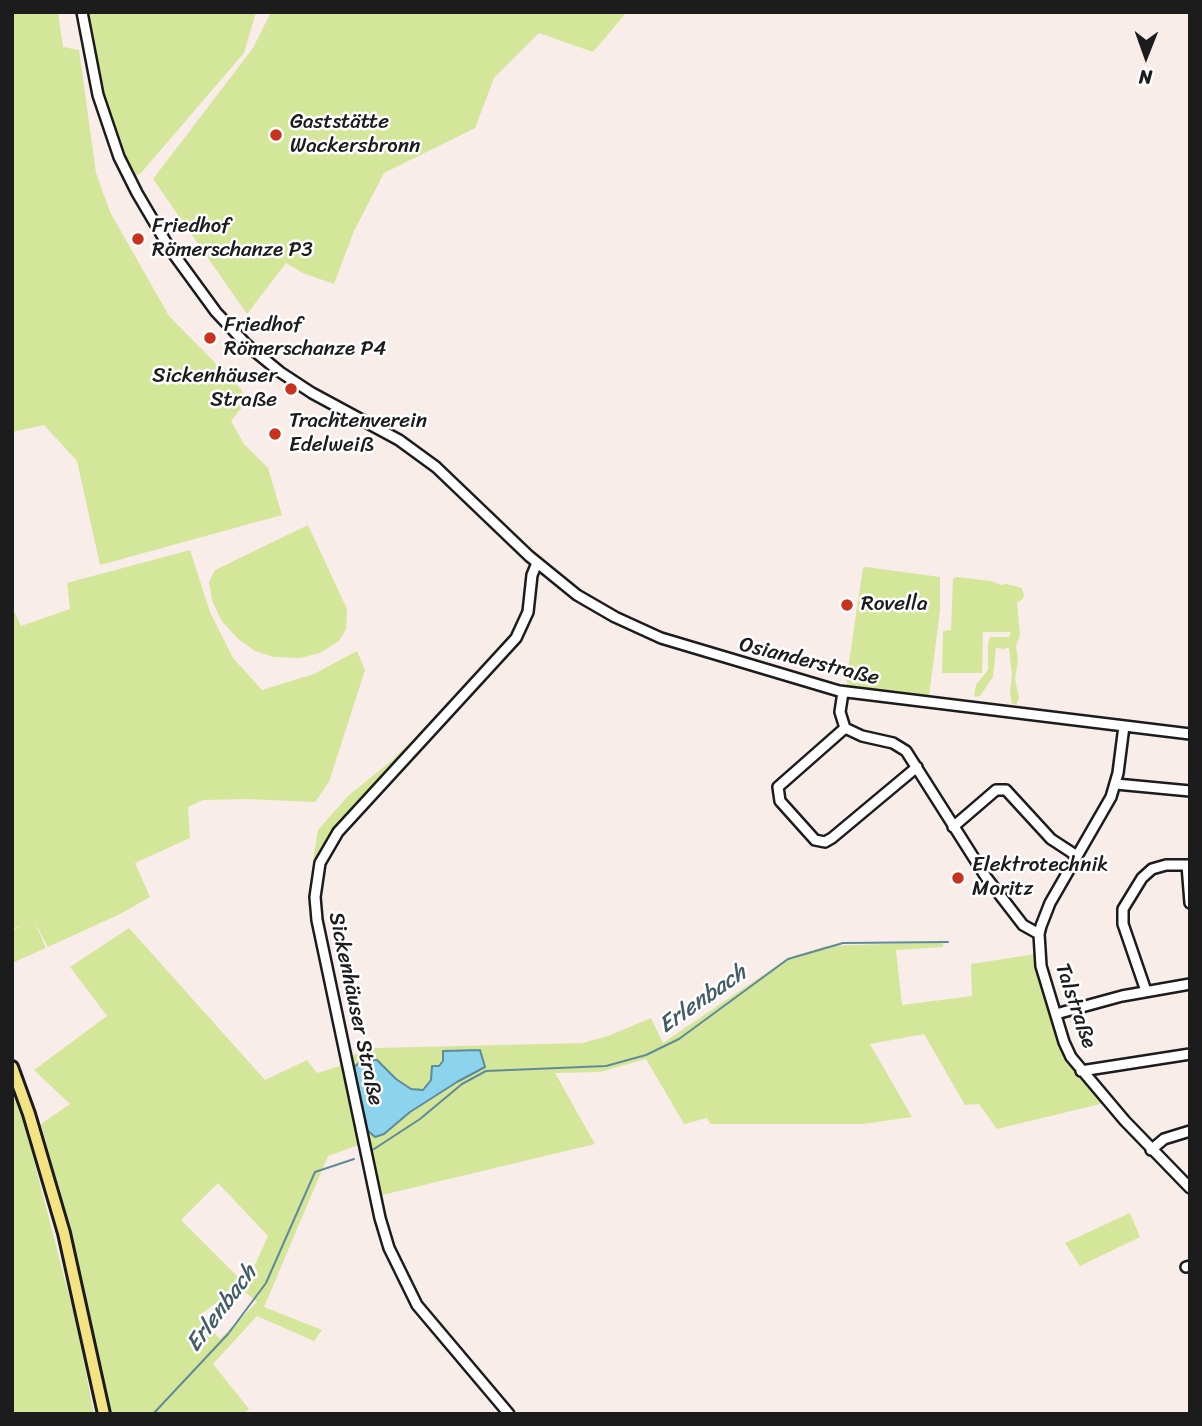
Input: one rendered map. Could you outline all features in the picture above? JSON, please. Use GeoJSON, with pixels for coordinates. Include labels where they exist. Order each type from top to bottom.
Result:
{"type":"FeatureCollection","features":[{"type":"Feature","properties":{"kind":"main road"},"geometry":{"type":"LineString","coordinates":[[12,1068],[64,1233],[104,1414]]}},
{"type":"Feature","properties":{"kind":"street"},"geometry":{"type":"LineString","coordinates":[[82,12],[98,95],[119,157],[136,193],[170,249],[216,312],[247,345],[280,372],[312,393],[399,440],[436,467],[533,560]]}},
{"type":"Feature","properties":{"kind":"street","name":"Osianderstraße"},"geometry":{"type":"LineString","coordinates":[[533,560],[591,603],[647,633],[724,659],[843,692],[1190,734]]}},
{"type":"Feature","properties":{"kind":"street","name":"Sickenhäuser Straße"},"geometry":{"type":"LineString","coordinates":[[509,1414],[417,1305],[388,1248],[320,933],[315,897],[320,863],[338,832],[516,638],[528,612],[533,560]]}},
{"type":"Feature","properties":{"kind":"street"},"geometry":{"type":"LineString","coordinates":[[843,692],[840,712],[845,728],[906,751],[986,877],[1026,928],[1039,934]]}},
{"type":"Feature","properties":{"kind":"street","name":"Talstraße"},"geometry":{"type":"LineString","coordinates":[[1124,726],[1116,784],[1104,811],[1047,911],[1039,934],[1041,966],[1064,1042],[1081,1071],[1151,1150],[1190,1188]]}},
{"type":"Feature","properties":{"kind":"street"},"geometry":{"type":"LineString","coordinates":[[845,728],[778,788],[780,801],[815,840],[825,842],[832,838],[917,767]]}},
{"type":"Feature","properties":{"kind":"street"},"geometry":{"type":"LineString","coordinates":[[1116,784],[1190,791]]}},
{"type":"Feature","properties":{"kind":"street"},"geometry":{"type":"LineString","coordinates":[[953,827],[996,790],[1006,790],[1051,838],[1077,856]]}},
{"type":"Feature","properties":{"kind":"street"},"geometry":{"type":"LineString","coordinates":[[1146,990],[1123,924],[1123,908],[1142,878],[1152,869],[1166,865],[1188,865],[1190,903]]}},
{"type":"Feature","properties":{"kind":"street"},"geometry":{"type":"LineString","coordinates":[[1056,1014],[1146,990],[1190,984]]}},
{"type":"Feature","properties":{"kind":"street"},"geometry":{"type":"LineString","coordinates":[[1081,1071],[1190,1054]]}},
{"type":"Feature","properties":{"kind":"street"},"geometry":{"type":"LineString","coordinates":[[1151,1150],[1164,1139],[1190,1131]]}},
{"type":"Feature","properties":{"kind":"green space"},"geometry":{"type":"Polygon","coordinates":[[[12,12],[58,12],[63,47],[79,50],[96,173],[110,212],[169,316],[241,389],[246,402],[231,421],[244,444],[268,468],[282,515],[100,565],[77,461],[44,425],[12,432],[12,12]]]}},
{"type":"Feature","properties":{"kind":"green space"},"geometry":{"type":"Polygon","coordinates":[[[86,12],[256,12],[244,53],[141,173],[136,175],[132,172],[108,113],[86,12]]]}},
{"type":"Feature","properties":{"kind":"green space"},"geometry":{"type":"Polygon","coordinates":[[[271,12],[627,12],[593,52],[539,33],[494,78],[475,128],[384,173],[354,231],[334,284],[303,273],[286,263],[247,314],[153,179],[253,48],[271,12]]]}},
{"type":"Feature","properties":{"kind":"green space"},"geometry":{"type":"Polygon","coordinates":[[[308,525],[347,609],[346,629],[339,641],[320,653],[300,658],[274,657],[255,651],[238,639],[221,620],[212,600],[209,582],[215,570],[308,525]]]}},
{"type":"Feature","properties":{"kind":"green space"},"geometry":{"type":"Polygon","coordinates":[[[190,550],[210,612],[233,658],[262,690],[314,674],[357,651],[365,670],[329,782],[315,802],[203,800],[188,807],[190,838],[135,863],[150,897],[48,947],[34,921],[46,948],[12,963],[12,930],[22,926],[12,929],[12,607],[21,626],[70,609],[67,583],[190,550]]]}},
{"type":"Feature","properties":{"kind":"green space"},"geometry":{"type":"Polygon","coordinates":[[[863,568],[940,577],[940,610],[929,696],[890,694],[847,687],[863,568]]]}},
{"type":"Feature","properties":{"kind":"green space"},"geometry":{"type":"Polygon","coordinates":[[[956,577],[1022,588],[1024,596],[1017,602],[1020,635],[1016,646],[1018,660],[1015,679],[1019,698],[1016,705],[1012,703],[1010,694],[1012,675],[1009,647],[996,648],[993,677],[980,696],[975,697],[974,694],[976,685],[988,670],[990,637],[1009,637],[1011,632],[983,632],[982,673],[942,673],[943,631],[951,630],[953,579],[956,577]]]}},
{"type":"Feature","properties":{"kind":"green space"},"geometry":{"type":"Polygon","coordinates":[[[433,728],[344,823],[320,863],[313,861],[318,830],[348,796],[417,736],[433,728]]]}},
{"type":"Feature","properties":{"kind":"green space"},"geometry":{"type":"Polygon","coordinates":[[[129,928],[265,1080],[307,1060],[317,1073],[340,1066],[339,1060],[374,1048],[583,1043],[651,1018],[663,1043],[788,958],[826,946],[943,942],[943,947],[896,950],[902,1005],[972,996],[971,964],[1036,954],[1079,1074],[1104,1103],[997,1129],[979,1104],[965,1105],[924,1034],[870,1044],[912,1117],[863,1124],[710,1124],[707,1118],[684,1124],[646,1059],[600,1072],[555,1073],[595,1144],[378,1196],[367,1142],[328,1156],[264,1307],[322,1330],[314,1341],[257,1316],[213,1364],[249,1409],[243,1414],[109,1414],[70,1235],[41,1124],[70,1104],[34,1070],[107,1016],[70,967],[129,928]],[[218,1183],[181,1220],[246,1285],[268,1236],[218,1183]],[[239,1287],[198,1316],[220,1339],[257,1302],[239,1287]]]}},
{"type":"Feature","properties":{"kind":"green space"},"geometry":{"type":"Polygon","coordinates":[[[12,1087],[22,1115],[76,1322],[94,1414],[12,1414],[12,1087]]]}},
{"type":"Feature","properties":{"kind":"green space"},"geometry":{"type":"Polygon","coordinates":[[[1130,1213],[1140,1237],[1080,1266],[1065,1243],[1130,1213]]]}},
{"type":"Feature","properties":{"kind":"water"},"geometry":{"type":"Polygon","coordinates":[[[480,1050],[485,1067],[410,1112],[384,1134],[375,1137],[367,1130],[354,1067],[363,1060],[377,1060],[396,1079],[411,1089],[423,1090],[431,1080],[432,1066],[439,1066],[443,1061],[443,1051],[480,1050]]]}},
{"type":"Feature","properties":{"kind":"waterway","name":"Erlenbach"},"geometry":{"type":"LineString","coordinates":[[371,1151],[420,1119],[462,1084],[486,1071],[606,1066],[646,1055],[679,1039],[788,959],[843,943],[948,942]]}},
{"type":"Feature","properties":{"kind":"waterway","name":"Erlenbach"},"geometry":{"type":"LineString","coordinates":[[153,1414],[228,1334],[266,1283],[315,1172],[354,1159]]}},
{"type":"Feature","properties":{"kind":"place","name":"Gaststätte Wackersbronn"},"geometry":{"type":"Point","coordinates":[276,135]}},
{"type":"Feature","properties":{"kind":"place","name":"Friedhof Römerschanze P3"},"geometry":{"type":"Point","coordinates":[138,239]}},
{"type":"Feature","properties":{"kind":"place","name":"Friedhof Römerschanze P4"},"geometry":{"type":"Point","coordinates":[210,338]}},
{"type":"Feature","properties":{"kind":"place","name":"Sickenhäuser Straße"},"geometry":{"type":"Point","coordinates":[291,389]}},
{"type":"Feature","properties":{"kind":"place","name":"Trachtenverein Edelweiß"},"geometry":{"type":"Point","coordinates":[275,434]}},
{"type":"Feature","properties":{"kind":"place","name":"Rovella"},"geometry":{"type":"Point","coordinates":[847,605]}},
{"type":"Feature","properties":{"kind":"place","name":"Elektrotechnik Moritz"},"geometry":{"type":"Point","coordinates":[958,878]}}]}
